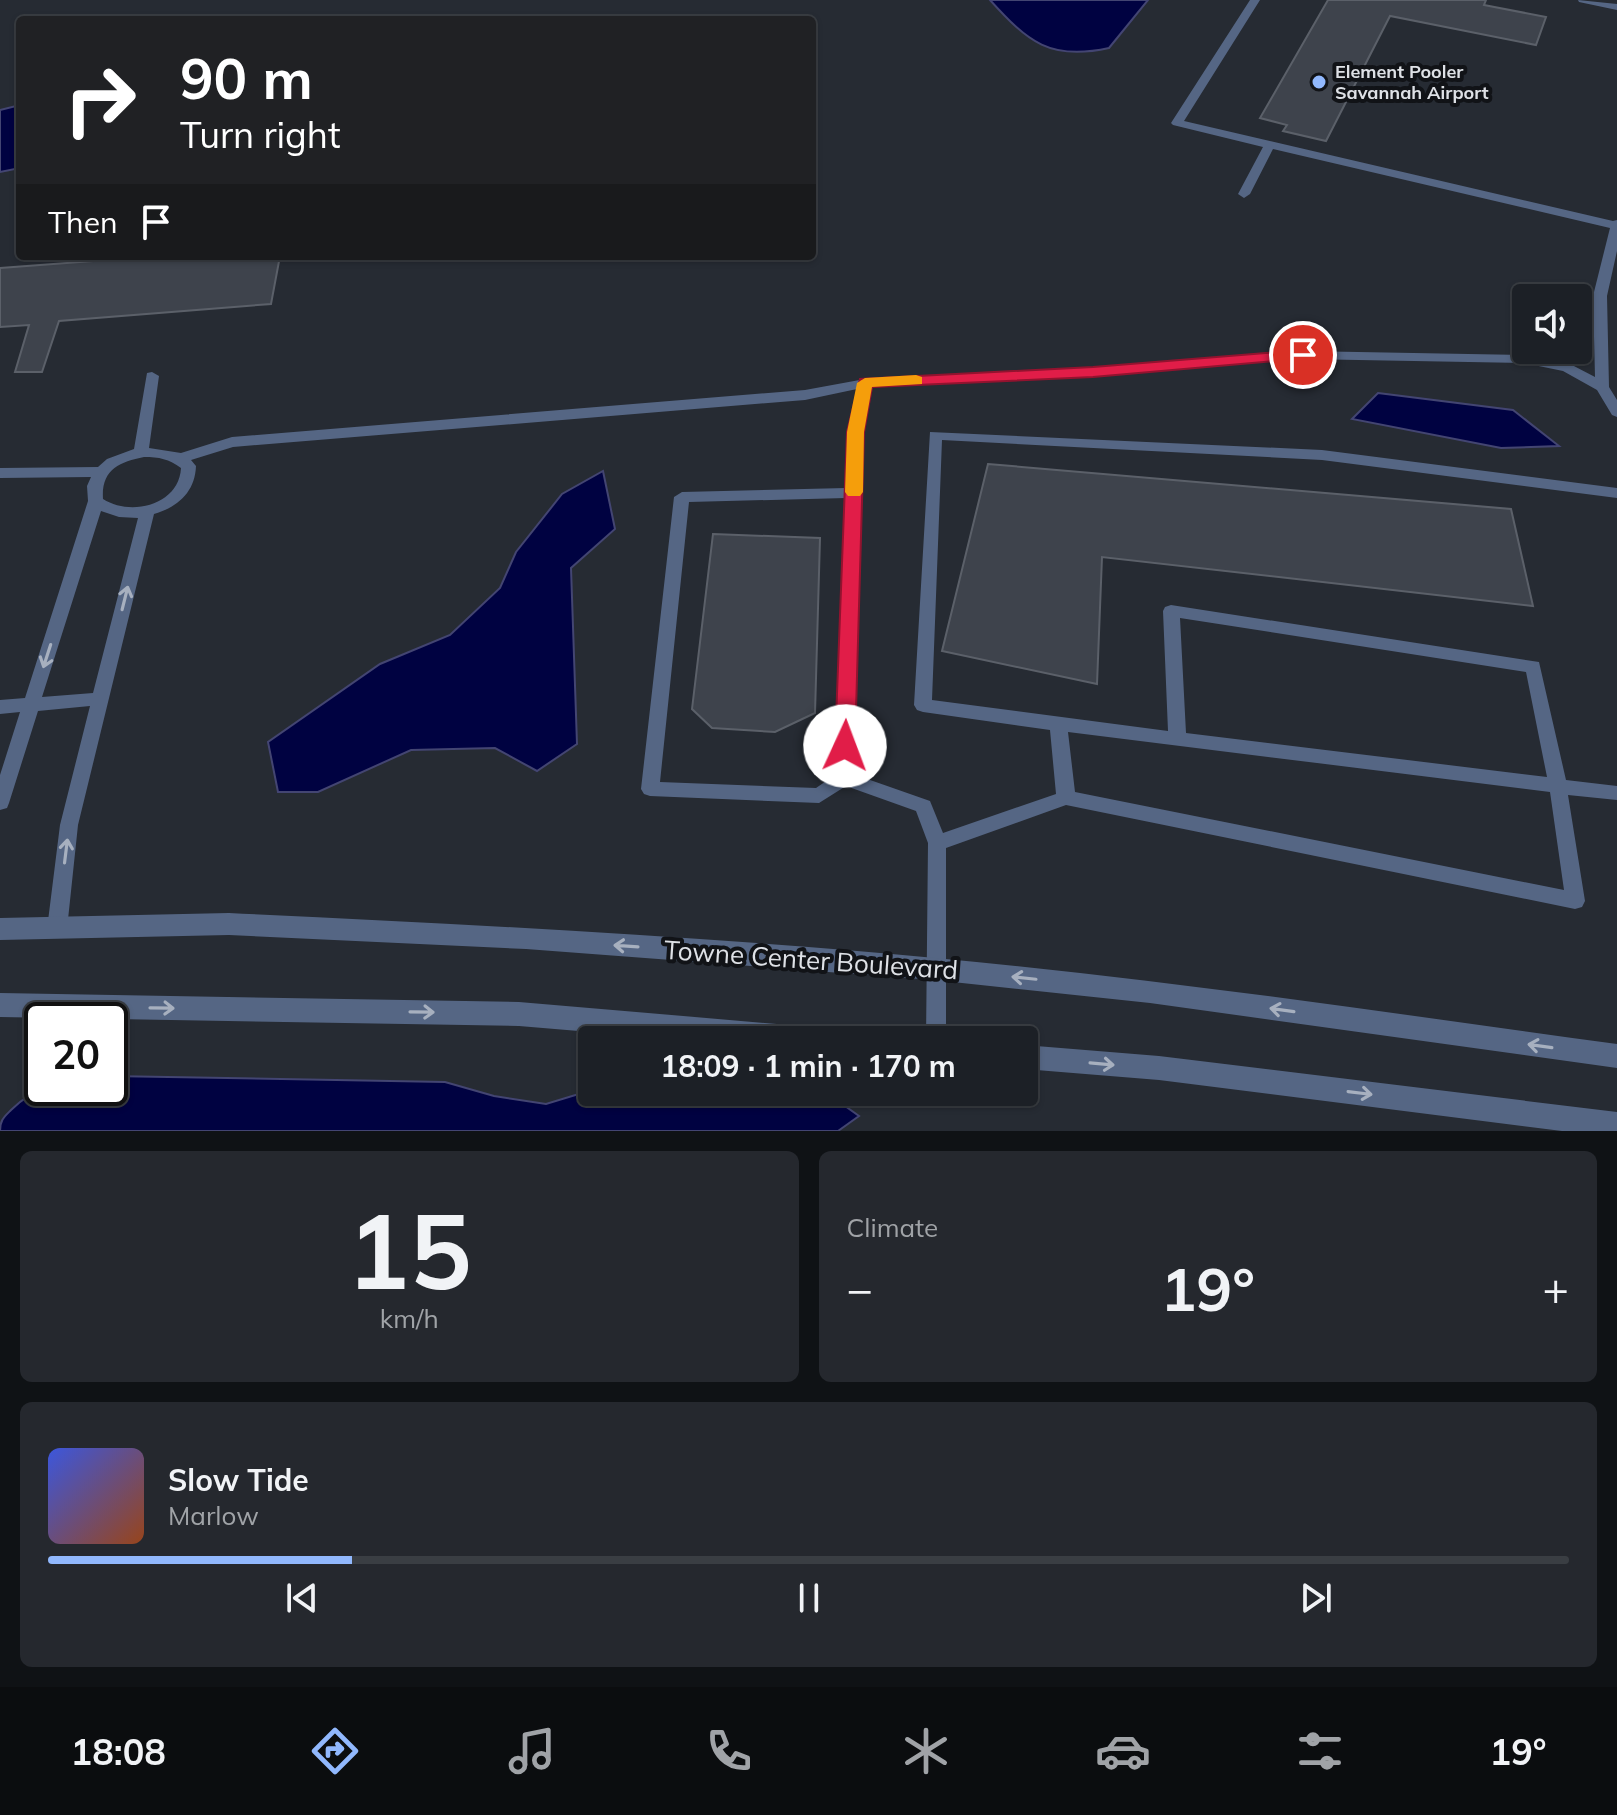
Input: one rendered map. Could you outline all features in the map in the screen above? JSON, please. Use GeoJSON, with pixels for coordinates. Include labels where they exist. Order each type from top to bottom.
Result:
{"type":"FeatureCollection","features":[{"type":"Feature","properties":{"kind":"street","name":"Towne Center Boulevard"},"geometry":{"type":"LineString","coordinates":[[0,929],[229,924],[526,938],[934,969],[1150,992],[1617,1056]]}},
{"type":"Feature","properties":{"kind":"street"},"geometry":{"type":"LineString","coordinates":[[0,1005],[519,1014],[660,1026]]}},
{"type":"Feature","properties":{"kind":"street"},"geometry":{"type":"LineString","coordinates":[[1038,1058],[1159,1068],[1617,1125]]}},
{"type":"Feature","properties":{"kind":"lane"},"geometry":{"type":"LineString","coordinates":[[1255,0],[1177,123],[1617,225],[1600,296],[1602,387],[1617,412]]}},
{"type":"Feature","properties":{"kind":"lane"},"geometry":{"type":"LineString","coordinates":[[1583,0],[1617,7]]}},
{"type":"Feature","properties":{"kind":"lane"},"geometry":{"type":"LineString","coordinates":[[1244,194],[1269,146]]}},
{"type":"Feature","properties":{"kind":"lane"},"geometry":{"type":"LineString","coordinates":[[182,458],[232,442],[805,395],[865,383],[1093,372],[1303,355],[1524,359],[1567,368],[1602,387]]}},
{"type":"Feature","properties":{"kind":"lane"},"geometry":{"type":"LineString","coordinates":[[141,452],[152,376]]}},
{"type":"Feature","properties":{"kind":"lane"},"geometry":{"type":"LineString","coordinates":[[844,778],[856,432],[865,383]]}},
{"type":"Feature","properties":{"kind":"lane"},"geometry":{"type":"LineString","coordinates":[[1617,493],[1322,455],[935,435],[923,705],[1617,793]]}},
{"type":"Feature","properties":{"kind":"lane"},"geometry":{"type":"LineString","coordinates":[[0,803],[96,501],[93,492],[95,482],[112,463],[141,452],[171,453],[189,466],[190,476],[186,486],[164,505],[147,511],[117,512],[96,501]]}},
{"type":"Feature","properties":{"kind":"lane"},"geometry":{"type":"LineString","coordinates":[[0,473],[102,472]]}},
{"type":"Feature","properties":{"kind":"lane"},"geometry":{"type":"LineString","coordinates":[[844,778],[819,796],[650,789],[682,497],[854,493]]}},
{"type":"Feature","properties":{"kind":"lane"},"geometry":{"type":"LineString","coordinates":[[57,929],[69,825],[147,511]]}},
{"type":"Feature","properties":{"kind":"lane"},"geometry":{"type":"LineString","coordinates":[[937,843],[1066,798],[1575,901],[1558,786],[1533,667],[1171,611],[1177,738]]}},
{"type":"Feature","properties":{"kind":"lane"},"geometry":{"type":"LineString","coordinates":[[0,707],[100,699]]}},
{"type":"Feature","properties":{"kind":"lane"},"geometry":{"type":"LineString","coordinates":[[1058,724],[1066,798]]}},
{"type":"Feature","properties":{"kind":"lane"},"geometry":{"type":"LineString","coordinates":[[844,778],[923,806],[937,843],[936,1026]]}},
{"type":"Feature","properties":{"kind":"shaded area"},"geometry":{"type":"Polygon","coordinates":[[[990,0],[1148,0],[1109,48],[1071,52],[1055,50],[1029,37],[990,0]]]}},
{"type":"Feature","properties":{"kind":"shaded area"},"geometry":{"type":"Polygon","coordinates":[[[16,106],[16,169],[0,172],[0,110],[16,106]]]}},
{"type":"Feature","properties":{"kind":"shaded area"},"geometry":{"type":"Polygon","coordinates":[[[1378,393],[1513,410],[1559,446],[1501,448],[1352,419],[1378,393]]]}},
{"type":"Feature","properties":{"kind":"shaded area"},"geometry":{"type":"Polygon","coordinates":[[[603,471],[615,529],[571,568],[577,744],[537,771],[495,748],[411,750],[318,792],[278,792],[268,742],[380,664],[450,635],[500,588],[516,552],[562,494],[603,471]]]}},
{"type":"Feature","properties":{"kind":"shaded area"},"geometry":{"type":"Polygon","coordinates":[[[128,1076],[445,1082],[494,1096],[546,1104],[578,1094],[578,1106],[845,1106],[859,1116],[838,1131],[0,1131],[6,1115],[23,1100],[24,1106],[128,1106],[128,1076]]]}},
{"type":"Feature","properties":{"kind":"building","name":"Element Pooler Savannah Airport"},"geometry":{"type":"Polygon","coordinates":[[[1328,0],[1486,0],[1484,5],[1546,17],[1536,45],[1390,16],[1326,141],[1283,131],[1287,125],[1260,118],[1328,0]]]}},
{"type":"Feature","properties":{"kind":"building"},"geometry":{"type":"Polygon","coordinates":[[[107,260],[279,260],[271,304],[59,321],[42,372],[15,372],[29,325],[0,327],[0,268],[107,260]]]}},
{"type":"Feature","properties":{"kind":"building"},"geometry":{"type":"Polygon","coordinates":[[[988,464],[1511,509],[1533,606],[1102,557],[1097,684],[942,651],[988,464]]]}},
{"type":"Feature","properties":{"kind":"building"},"geometry":{"type":"Polygon","coordinates":[[[713,534],[820,538],[815,713],[775,732],[712,728],[692,709],[713,534]]]}},
{"type":"Feature","properties":{"kind":"slow traffic"},"geometry":{"type":"LineString","coordinates":[[854,492],[856,432],[865,383],[916,380]]}},
{"type":"Feature","properties":{"kind":"place","name":"Element Pooler Savannah Airport"},"geometry":{"type":"Point","coordinates":[1319,82]}},
{"type":"Feature","properties":{"kind":"route"},"geometry":{"type":"LineString","coordinates":[[845,746],[856,432],[865,383],[1093,372],[1303,355]]}}]}
